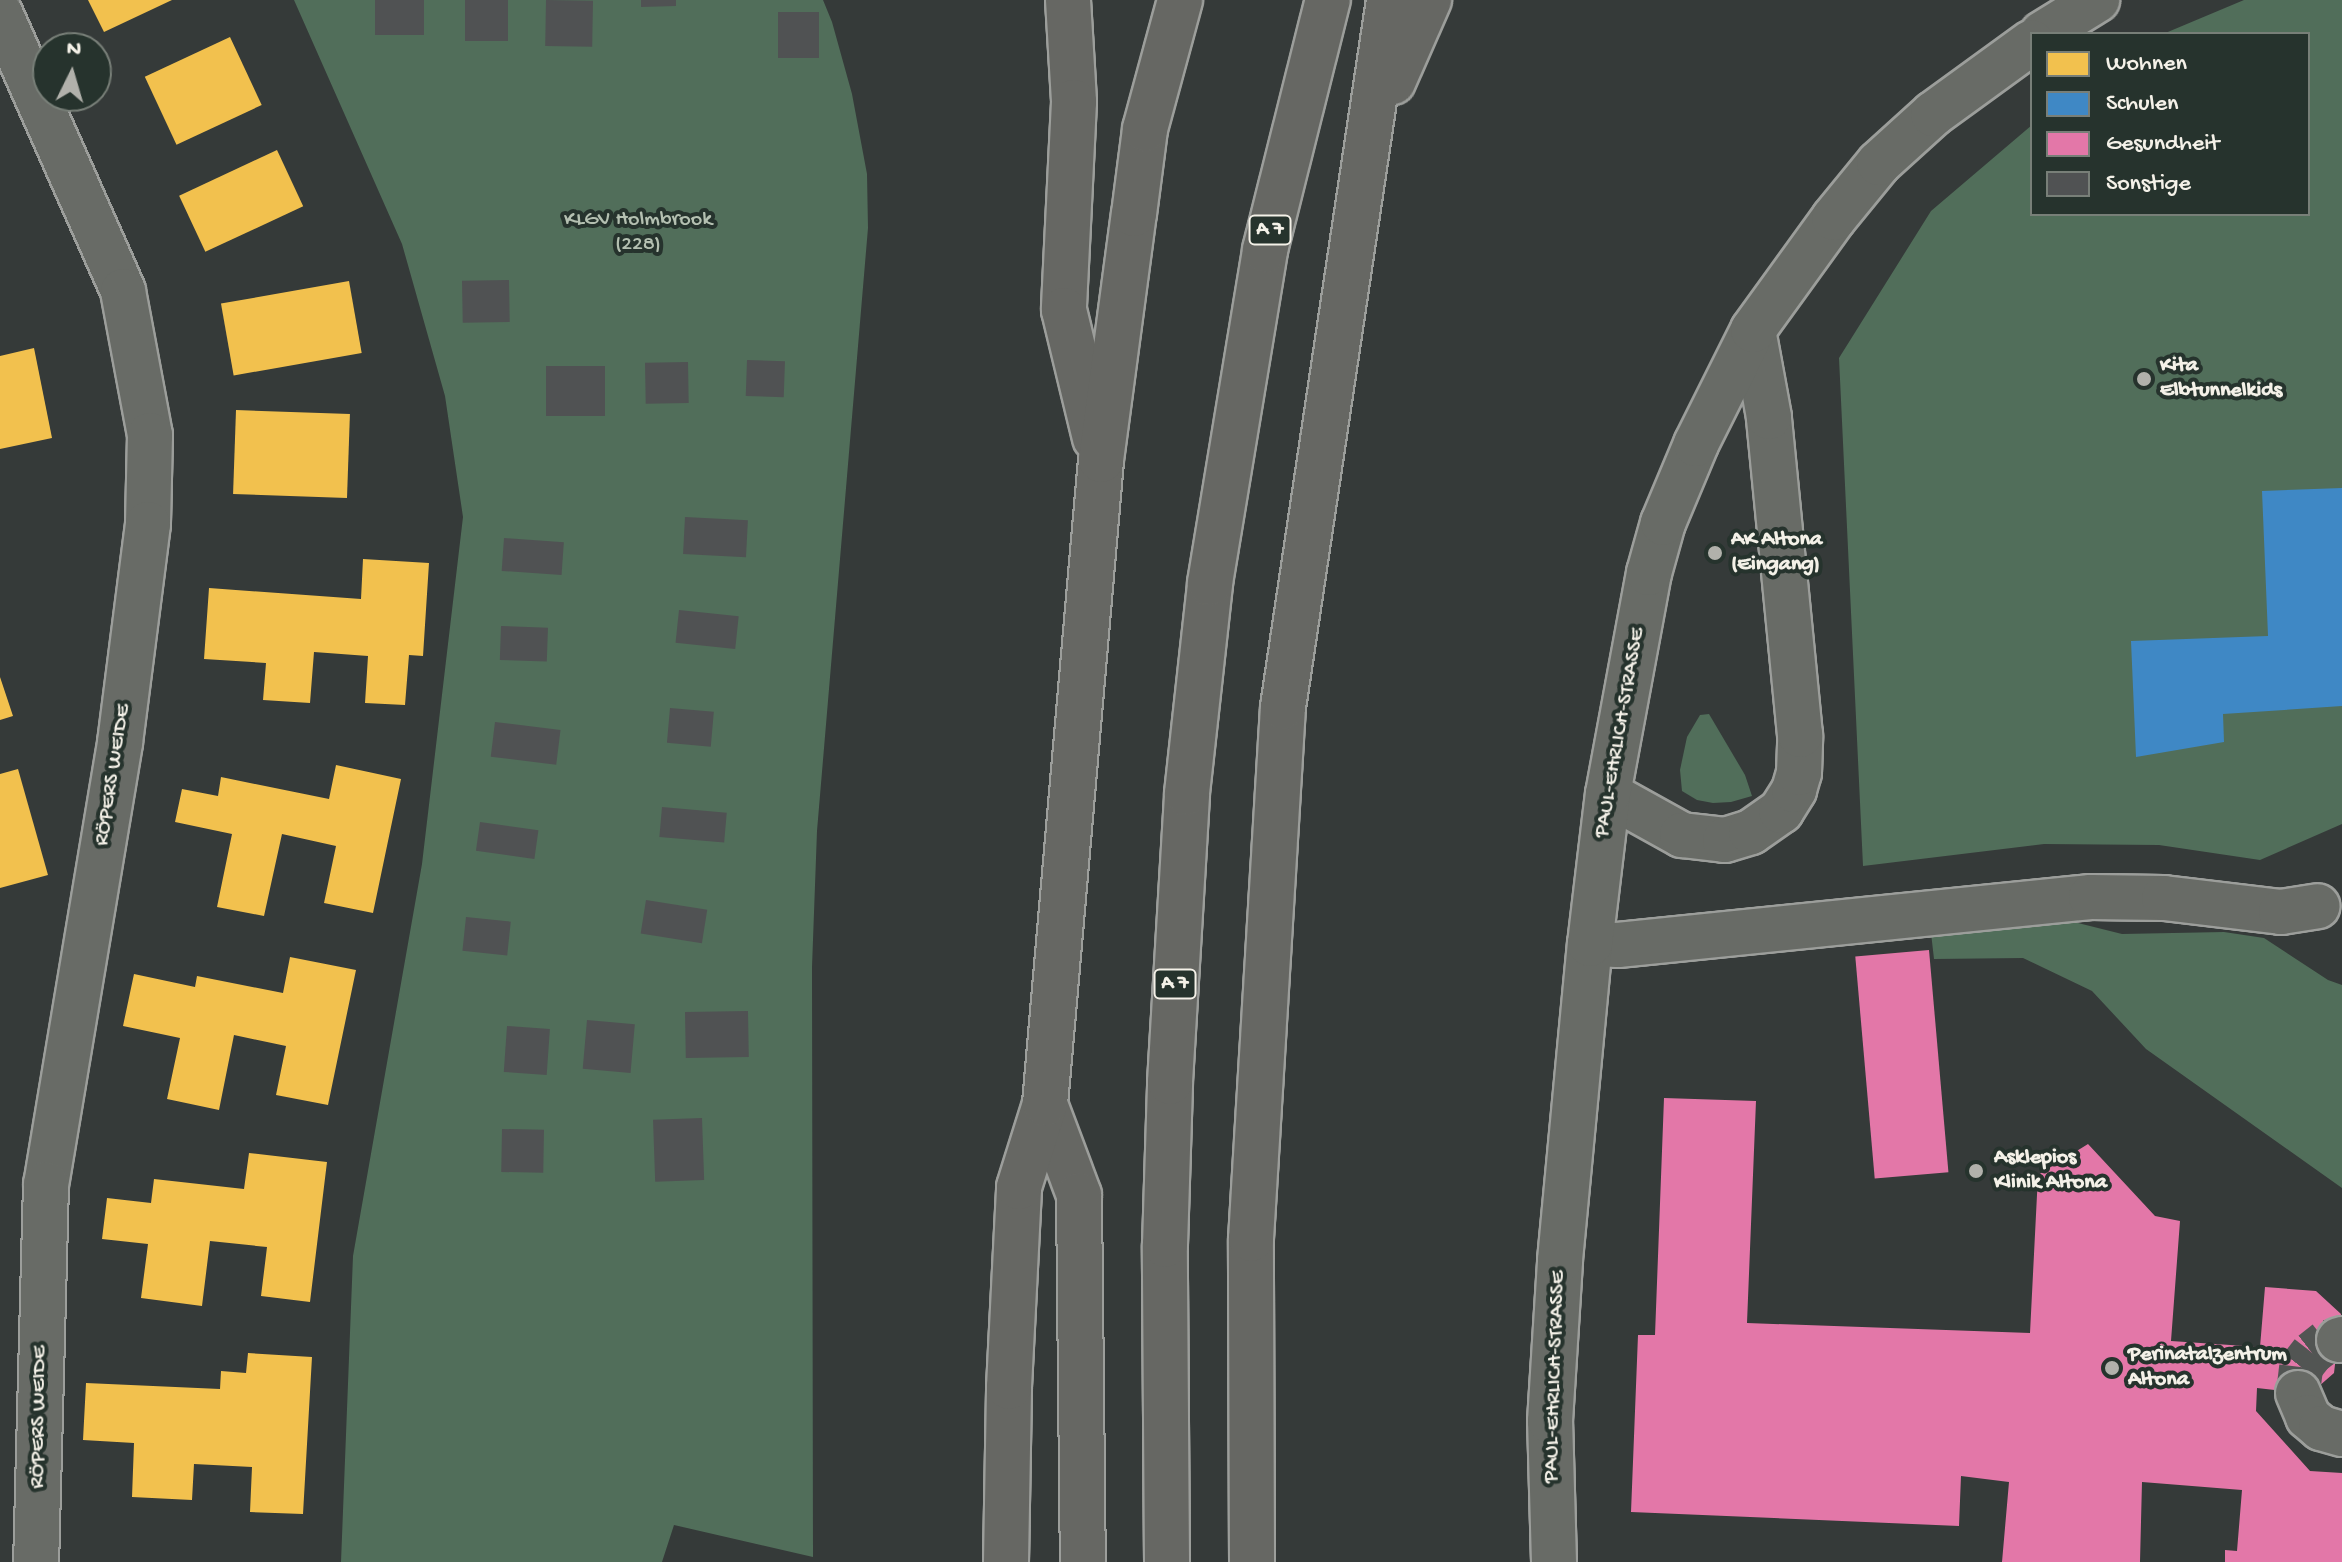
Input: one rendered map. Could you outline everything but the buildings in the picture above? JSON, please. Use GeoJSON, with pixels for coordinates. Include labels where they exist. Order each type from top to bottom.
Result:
{"type":"FeatureCollection","features":[{"type":"Feature","properties":{"kind":"highway"},"geometry":{"type":"LineString","coordinates":[[1068,0],[1074,102],[1064,310],[1101,460]]}},
{"type":"Feature","properties":{"kind":"highway"},"geometry":{"type":"LineString","coordinates":[[1006,1562],[1009,1387],[1019,1187],[1045,1104],[1101,460],[1145,129],[1180,0]]}},
{"type":"Feature","properties":{"kind":"highway","name":"A 7"},"geometry":{"type":"LineString","coordinates":[[1167,1562],[1165,1229],[1187,793],[1210,583],[1265,250],[1328,0]]}},
{"type":"Feature","properties":{"kind":"highway"},"geometry":{"type":"LineString","coordinates":[[1252,1562],[1251,1239],[1283,707],[1389,0]]}},
{"type":"Feature","properties":{"kind":"highway"},"geometry":{"type":"LineString","coordinates":[[1370,135],[1429,0]]}},
{"type":"Feature","properties":{"kind":"highway"},"geometry":{"type":"LineString","coordinates":[[1045,1104],[1079,1195],[1083,1562]]}},
{"type":"Feature","properties":{"kind":"street"},"geometry":{"type":"LineString","coordinates":[[2045,32],[2097,0]]}},
{"type":"Feature","properties":{"kind":"street","name":"RÖPERS WEIDE"},"geometry":{"type":"LineString","coordinates":[[0,13],[123,291],[150,435],[148,524],[120,743],[46,1184],[36,1562]]}},
{"type":"Feature","properties":{"kind":"street","name":"PAUL-EHRLICH-STRASSE"},"geometry":{"type":"LineString","coordinates":[[1554,1562],[1552,1392],[1560,1260],[1590,944],[1608,794],[1649,573],[1663,523],[1696,444],[1753,330],[1879,163],[1933,114],[2030,43]]}},
{"type":"Feature","properties":{"kind":"street"},"geometry":{"type":"LineString","coordinates":[[1608,794],[1682,835],[1725,840],[1751,832],[1781,811],[1794,790],[1799,773],[1800,735],[1769,417],[1753,330]]}},
{"type":"Feature","properties":{"kind":"street"},"geometry":{"type":"LineString","coordinates":[[1590,944],[1618,945],[2091,897],[2164,898],[2281,912],[2318,906]]}},
{"type":"Feature","properties":{"kind":"street"},"geometry":{"type":"LineString","coordinates":[[2298,1393],[2308,1417],[2321,1428],[2342,1434]]}},
{"type":"Feature","properties":{"kind":"green space","name":"KLGV Holmbrook (228)"},"geometry":{"type":"Polygon","coordinates":[[[294,0],[823,0],[832,22],[852,94],[867,174],[868,228],[817,831],[812,967],[813,1557],[674,1525],[662,1562],[341,1562],[353,1256],[422,864],[463,517],[445,396],[402,244],[294,0]]]}},
{"type":"Feature","properties":{"kind":"green space","name":"Kita Elbtunnelkids"},"geometry":{"type":"Polygon","coordinates":[[[2244,0],[2342,0],[2342,824],[2260,860],[2159,845],[2044,844],[1863,866],[1839,358],[1931,211],[2030,127],[2030,216],[2310,216],[2310,32],[2168,32],[2244,0]]]}},
{"type":"Feature","properties":{"kind":"green space"},"geometry":{"type":"Polygon","coordinates":[[[1709,714],[1745,775],[1752,796],[1713,803],[1697,800],[1682,791],[1680,770],[1687,737],[1700,715],[1709,714]]]}},
{"type":"Feature","properties":{"kind":"green space"},"geometry":{"type":"Polygon","coordinates":[[[2050,916],[2122,934],[2224,932],[2264,938],[2328,980],[2342,985],[2342,1188],[2146,1049],[2092,991],[2023,958],[1934,959],[1931,933],[2050,916]]]}},
{"type":"Feature","properties":{"kind":"tunnel"},"geometry":{"type":"LineString","coordinates":[[2298,1393],[2301,1367],[2326,1342],[2339,1340]]}},
{"type":"Feature","properties":{"kind":"place","name":"Kita Elbtunnelkids"},"geometry":{"type":"Point","coordinates":[2144,379]}},
{"type":"Feature","properties":{"kind":"place","name":"AK Altona (Eingang)"},"geometry":{"type":"Point","coordinates":[1715,553]}},
{"type":"Feature","properties":{"kind":"place","name":"Asklepios Klinik Altona"},"geometry":{"type":"Point","coordinates":[1976,1171]}},
{"type":"Feature","properties":{"kind":"place","name":"Perinatalzentrum Altona"},"geometry":{"type":"Point","coordinates":[2112,1368]}}]}
